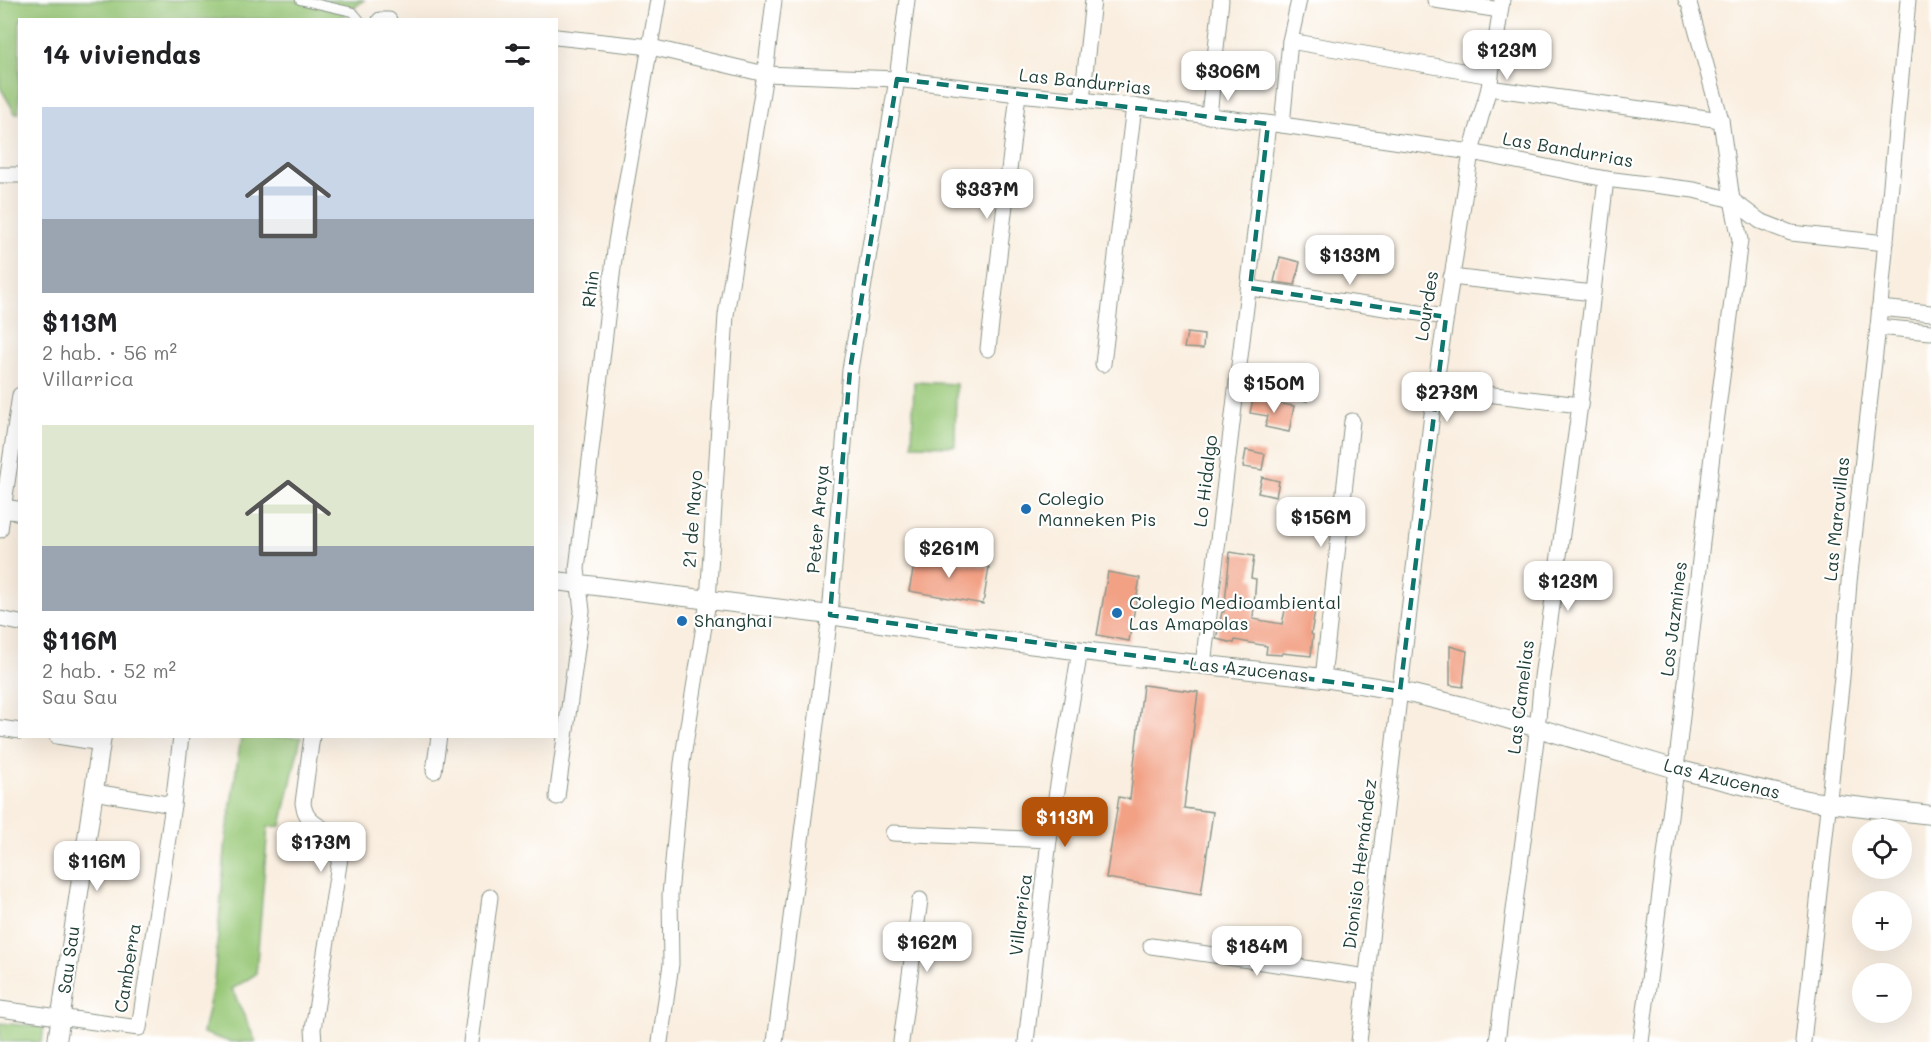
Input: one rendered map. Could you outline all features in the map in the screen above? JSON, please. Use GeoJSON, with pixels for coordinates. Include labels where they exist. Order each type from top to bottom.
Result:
{"type":"FeatureCollection","features":[{"type":"Feature","properties":{"kind":"street","name":"Rhin"},"geometry":{"type":"LineString","coordinates":[[557,797],[582,611],[578,569],[616,242],[658,0]]}},
{"type":"Feature","properties":{"kind":"street","name":"21 de Mayo"},"geometry":{"type":"LineString","coordinates":[[660,1042],[671,964],[670,895],[682,763],[708,601],[726,315],[765,74],[774,0]]}},
{"type":"Feature","properties":{"kind":"street","name":"Peter Araya"},"geometry":{"type":"LineString","coordinates":[[775,1042],[830,615],[850,370],[897,79],[907,0]]}},
{"type":"Feature","properties":{"kind":"street"},"geometry":{"type":"LineString","coordinates":[[1082,100],[1093,0]]}},
{"type":"Feature","properties":{"kind":"street"},"geometry":{"type":"LineString","coordinates":[[1209,116],[1221,0]]}},
{"type":"Feature","properties":{"kind":"street","name":"Lo Hidalgo"},"geometry":{"type":"LineString","coordinates":[[1203,665],[1250,288],[1275,124],[1299,0]]}},
{"type":"Feature","properties":{"kind":"street"},"geometry":{"type":"LineString","coordinates":[[1435,0],[1501,5]]}},
{"type":"Feature","properties":{"kind":"street","name":"Los Jazmines"},"geometry":{"type":"LineString","coordinates":[[1641,1042],[1740,240],[1721,120],[1686,0]]}},
{"type":"Feature","properties":{"kind":"street","name":"Las Maravillas"},"geometry":{"type":"LineString","coordinates":[[1803,1042],[1829,804],[1849,582],[1880,308],[1908,0]]}},
{"type":"Feature","properties":{"kind":"street","name":"Lourdes"},"geometry":{"type":"LineString","coordinates":[[1400,691],[1435,388],[1471,153],[1490,82],[1501,5]]}},
{"type":"Feature","properties":{"kind":"street","name":"Las Bandurrias"},"geometry":{"type":"LineString","coordinates":[[558,38],[651,47],[765,74],[897,79],[1275,124],[1471,153],[1606,179],[1694,190],[1732,200],[1760,220],[1791,233],[1886,243]]}},
{"type":"Feature","properties":{"kind":"street"},"geometry":{"type":"LineString","coordinates":[[1290,41],[1490,82],[1721,120]]}},
{"type":"Feature","properties":{"kind":"street"},"geometry":{"type":"LineString","coordinates":[[988,349],[1018,94]]}},
{"type":"Feature","properties":{"kind":"street"},"geometry":{"type":"LineString","coordinates":[[1103,364],[1134,106]]}},
{"type":"Feature","properties":{"kind":"street"},"geometry":{"type":"LineString","coordinates":[[0,175],[18,175]]}},
{"type":"Feature","properties":{"kind":"street","name":"Las Camelias"},"geometry":{"type":"LineString","coordinates":[[1497,1042],[1538,728],[1542,677],[1580,405],[1606,179]]}},
{"type":"Feature","properties":{"kind":"street"},"geometry":{"type":"LineString","coordinates":[[1452,277],[1593,293]]}},
{"type":"Feature","properties":{"kind":"street"},"geometry":{"type":"LineString","coordinates":[[1250,288],[1446,317]]}},
{"type":"Feature","properties":{"kind":"street"},"geometry":{"type":"LineString","coordinates":[[1880,308],[1931,313]]}},
{"type":"Feature","properties":{"kind":"street"},"geometry":{"type":"LineString","coordinates":[[1878,327],[1931,332]]}},
{"type":"Feature","properties":{"kind":"street"},"geometry":{"type":"LineString","coordinates":[[1435,388],[1580,405]]}},
{"type":"Feature","properties":{"kind":"street"},"geometry":{"type":"LineString","coordinates":[[0,530],[8,509],[18,414]]}},
{"type":"Feature","properties":{"kind":"street"},"geometry":{"type":"LineString","coordinates":[[1323,678],[1352,421]]}},
{"type":"Feature","properties":{"kind":"street","name":"Las Azucenas"},"geometry":{"type":"LineString","coordinates":[[558,581],[830,615],[1080,650],[1323,678],[1400,691],[1463,706],[1676,769],[1829,804],[1931,815]]}},
{"type":"Feature","properties":{"kind":"street"},"geometry":{"type":"LineString","coordinates":[[0,619],[18,622]]}},
{"type":"Feature","properties":{"kind":"street","name":"Villarrica"},"geometry":{"type":"LineString","coordinates":[[1026,1042],[1049,840],[1080,650]]}},
{"type":"Feature","properties":{"kind":"street","name":"Dionisio Hernández"},"geometry":{"type":"LineString","coordinates":[[1359,1042],[1400,691]]}},
{"type":"Feature","properties":{"kind":"street"},"geometry":{"type":"LineString","coordinates":[[0,728],[18,731]]}},
{"type":"Feature","properties":{"kind":"street"},"geometry":{"type":"LineString","coordinates":[[80,738],[102,740]]}},
{"type":"Feature","properties":{"kind":"street","name":"Camberra"},"geometry":{"type":"LineString","coordinates":[[61,1018],[139,1028],[173,805],[181,738]]}},
{"type":"Feature","properties":{"kind":"street"},"geometry":{"type":"LineString","coordinates":[[312,738],[304,791],[304,812],[312,822],[325,828],[334,836],[339,845],[340,858],[314,1036]]}},
{"type":"Feature","properties":{"kind":"street"},"geometry":{"type":"LineString","coordinates":[[434,771],[439,738]]}},
{"type":"Feature","properties":{"kind":"street","name":"Sau Sau"},"geometry":{"type":"LineString","coordinates":[[57,1042],[102,740]]}},
{"type":"Feature","properties":{"kind":"street"},"geometry":{"type":"LineString","coordinates":[[94,792],[173,805]]}},
{"type":"Feature","properties":{"kind":"street"},"geometry":{"type":"LineString","coordinates":[[893,833],[1049,840]]}},
{"type":"Feature","properties":{"kind":"street"},"geometry":{"type":"LineString","coordinates":[[471,1042],[490,897]]}},
{"type":"Feature","properties":{"kind":"street"},"geometry":{"type":"LineString","coordinates":[[901,1042],[920,900]]}},
{"type":"Feature","properties":{"kind":"street"},"geometry":{"type":"LineString","coordinates":[[1152,946],[1367,977]]}},
{"type":"Feature","properties":{"kind":"street"},"geometry":{"type":"LineString","coordinates":[[0,1010],[61,1018]]}},
{"type":"Feature","properties":{"kind":"lane"},"geometry":{"type":"LineString","coordinates":[[300,0],[353,12],[358,18]]}},
{"type":"Feature","properties":{"kind":"highlighted area"},"geometry":{"type":"Polygon","coordinates":[[[897,79],[1268,124],[1250,288],[1446,317],[1400,691],[830,615],[850,370],[897,79]]]}},
{"type":"Feature","properties":{"kind":"green space"},"geometry":{"type":"Polygon","coordinates":[[[0,0],[364,0],[341,18],[18,18],[18,113],[15,113],[0,87],[0,0]]]}},
{"type":"Feature","properties":{"kind":"green space"},"geometry":{"type":"Polygon","coordinates":[[[914,382],[956,384],[955,446],[912,445],[914,382]]]}},
{"type":"Feature","properties":{"kind":"green space"},"geometry":{"type":"Polygon","coordinates":[[[241,738],[301,738],[281,826],[268,827],[256,974],[232,989],[256,1042],[230,1042],[203,1033],[214,981],[226,838],[241,738]]]}},
{"type":"Feature","properties":{"kind":"green space"},"geometry":{"type":"Polygon","coordinates":[[[0,1023],[44,1027],[42,1042],[0,1042],[0,1023]]]}},
{"type":"Feature","properties":{"kind":"building"},"geometry":{"type":"Polygon","coordinates":[[[1280,257],[1300,262],[1295,285],[1274,282],[1280,257]]]}},
{"type":"Feature","properties":{"kind":"building"},"geometry":{"type":"Polygon","coordinates":[[[1187,333],[1204,335],[1203,349],[1184,348],[1187,333]]]}},
{"type":"Feature","properties":{"kind":"building"},"geometry":{"type":"Polygon","coordinates":[[[1296,381],[1311,385],[1307,401],[1292,397],[1296,381]]]}},
{"type":"Feature","properties":{"kind":"building"},"geometry":{"type":"Polygon","coordinates":[[[1253,399],[1294,406],[1289,432],[1265,427],[1268,416],[1250,413],[1253,399]]]}},
{"type":"Feature","properties":{"kind":"building"},"geometry":{"type":"Polygon","coordinates":[[[1246,450],[1265,454],[1262,470],[1243,467],[1246,450]]]}},
{"type":"Feature","properties":{"kind":"building"},"geometry":{"type":"Polygon","coordinates":[[[1262,477],[1279,481],[1276,497],[1258,493],[1262,477]]]}},
{"type":"Feature","properties":{"kind":"building"},"geometry":{"type":"Polygon","coordinates":[[[1230,552],[1254,556],[1251,578],[1256,579],[1253,619],[1282,624],[1286,606],[1315,611],[1311,634],[1313,635],[1311,656],[1266,654],[1267,646],[1216,639],[1222,612],[1224,612],[1230,552]]]}},
{"type":"Feature","properties":{"kind":"building"},"geometry":{"type":"Polygon","coordinates":[[[916,555],[989,567],[983,604],[909,591],[916,555]]]}},
{"type":"Feature","properties":{"kind":"building","name":"Colegio Medioambiental Las Amapolas"},"geometry":{"type":"Polygon","coordinates":[[[1108,572],[1140,578],[1129,641],[1097,635],[1108,572]]]}},
{"type":"Feature","properties":{"kind":"building"},"geometry":{"type":"Polygon","coordinates":[[[1450,646],[1467,651],[1463,687],[1450,685],[1450,646]]]}},
{"type":"Feature","properties":{"kind":"building"},"geometry":{"type":"Polygon","coordinates":[[[1143,685],[1198,692],[1184,808],[1213,812],[1201,894],[1106,878],[1119,797],[1130,799],[1143,685]]]}},
{"type":"Feature","properties":{"kind":"place","name":"Colegio Manneken Pis"},"geometry":{"type":"Point","coordinates":[1026,509]}},
{"type":"Feature","properties":{"kind":"place","name":"Colegio Medioambiental Las Amapolas"},"geometry":{"type":"Point","coordinates":[1117,613]}},
{"type":"Feature","properties":{"kind":"place","name":"Shanghai"},"geometry":{"type":"Point","coordinates":[682,621]}}]}
